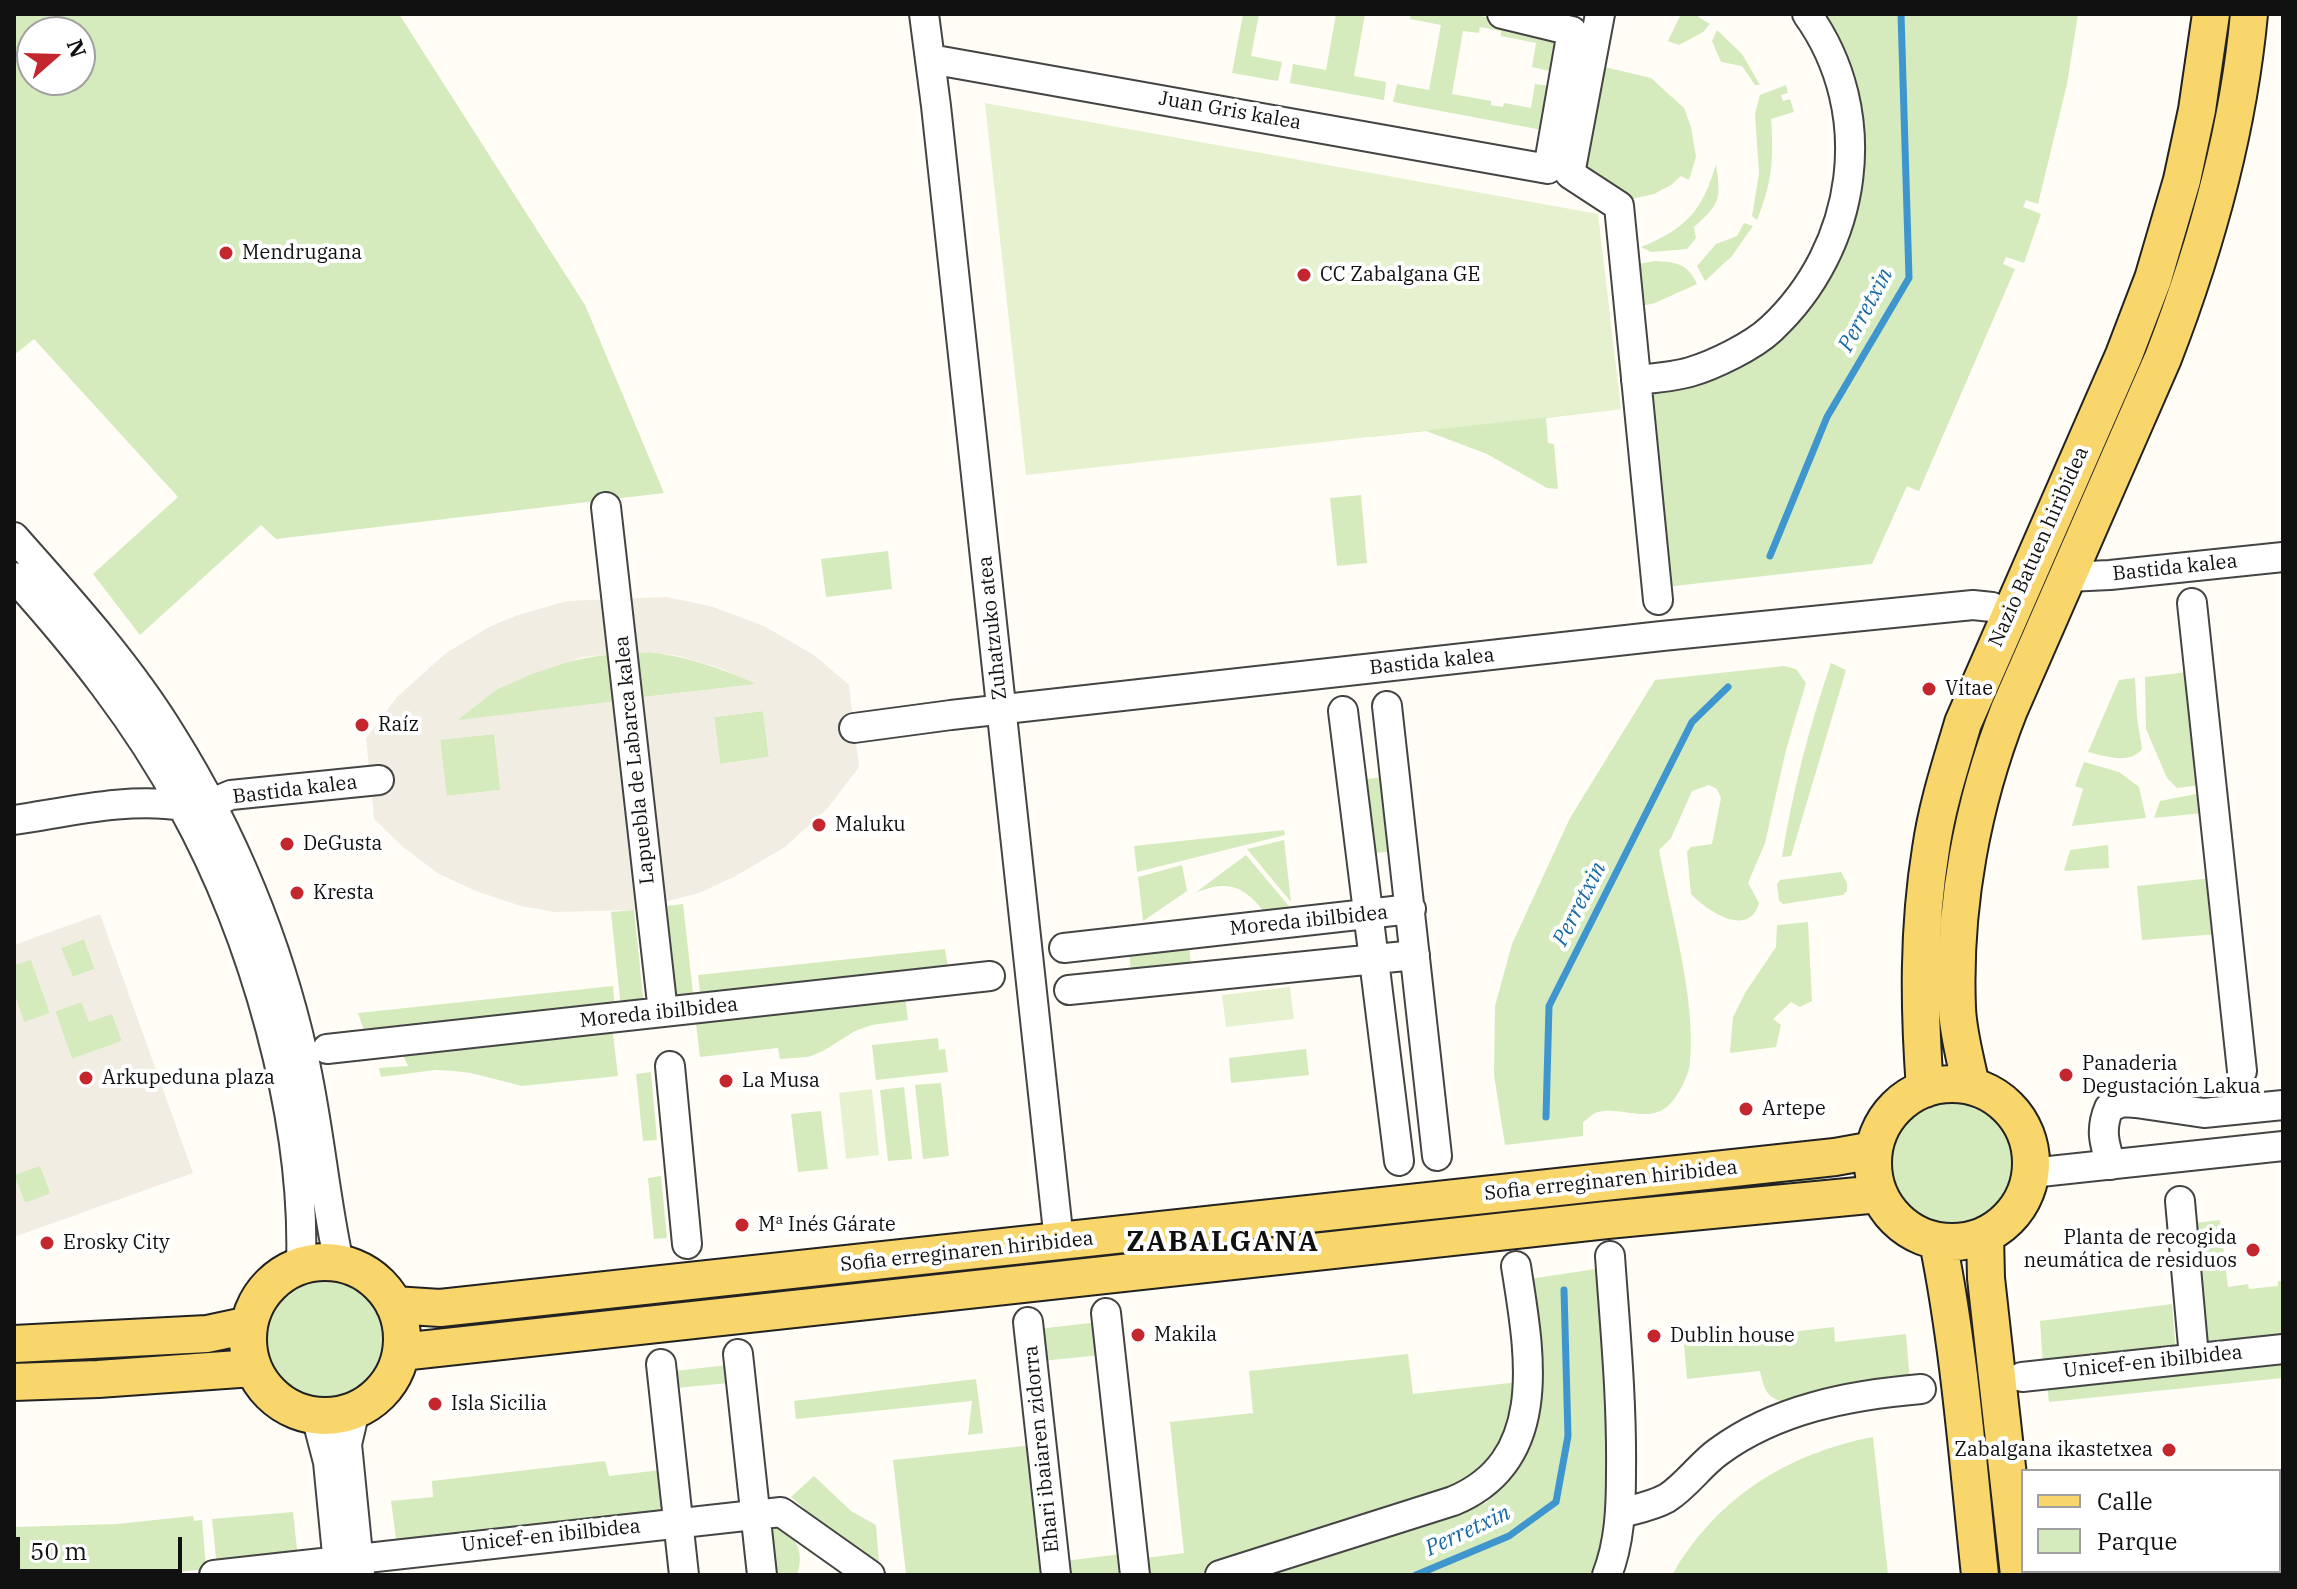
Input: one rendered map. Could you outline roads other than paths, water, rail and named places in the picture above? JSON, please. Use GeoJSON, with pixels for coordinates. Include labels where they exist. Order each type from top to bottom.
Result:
{"type":"FeatureCollection","features":[{"type":"Feature","properties":{"kind":"main road","name":"Nazio Batuen hiribidea"},"geometry":{"type":"LineString","coordinates":[[1925,1089],[1920,958],[1931,848],[1944,787],[1963,723],[2124,355],[2153,279],[2169,229],[2191,138],[2211,14]]}},
{"type":"Feature","properties":{"kind":"main road","name":"Nazio Batuen hiribidea"},"geometry":{"type":"LineString","coordinates":[[1971,1086],[1960,1037],[1957,995],[1963,887],[1991,756],[2163,358],[2204,241],[2239,93],[2249,14]]}},
{"type":"Feature","properties":{"kind":"main road"},"geometry":{"type":"LineString","coordinates":[[1956,1084],[1971,1086],[1992,1095],[2010,1109],[2023,1128],[2031,1150],[2031,1173],[2023,1199],[2007,1221],[1985,1236],[1938,1242],[1919,1236],[1889,1211],[1879,1194],[1873,1172],[1874,1150],[1883,1124],[1901,1103],[1925,1089],[1956,1084]]}},
{"type":"Feature","properties":{"kind":"main road","name":"Sofia erreginaren hiribidea"},"geometry":{"type":"LineString","coordinates":[[394,1305],[455,1307],[1835,1157],[1874,1150]]}},
{"type":"Feature","properties":{"kind":"main road","name":"Sofia erreginaren hiribidea"},"geometry":{"type":"LineString","coordinates":[[401,1352],[1607,1220],[1879,1194]]}},
{"type":"Feature","properties":{"kind":"main road"},"geometry":{"type":"LineString","coordinates":[[1985,1236],[1986,1278],[2019,1575]]}},
{"type":"Feature","properties":{"kind":"main road"},"geometry":{"type":"LineString","coordinates":[[1938,1242],[1947,1283],[1980,1575]]}},
{"type":"Feature","properties":{"kind":"main road"},"geometry":{"type":"LineString","coordinates":[[339,1263],[361,1271],[380,1285],[394,1305],[401,1328],[401,1352],[395,1371],[371,1401],[336,1416],[316,1416],[296,1411],[277,1400],[262,1384],[253,1368],[248,1345],[249,1325],[255,1305],[282,1274],[301,1265],[339,1263]]}},
{"type":"Feature","properties":{"kind":"main road"},"geometry":{"type":"LineString","coordinates":[[14,1344],[207,1334],[249,1325]]}},
{"type":"Feature","properties":{"kind":"main road"},"geometry":{"type":"LineString","coordinates":[[14,1382],[253,1368]]}},
{"type":"Feature","properties":{"kind":"street","name":"Zuhatzuko atea"},"geometry":{"type":"LineString","coordinates":[[924,14],[1059,1241]]}},
{"type":"Feature","properties":{"kind":"street","name":"Juan Gris kalea"},"geometry":{"type":"LineString","coordinates":[[930,59],[1548,169],[1572,31],[1502,14]]}},
{"type":"Feature","properties":{"kind":"street"},"geometry":{"type":"LineString","coordinates":[[1600,14],[1570,174],[1619,206],[1658,600]]}},
{"type":"Feature","properties":{"kind":"street"},"geometry":{"type":"LineString","coordinates":[[1636,380],[1690,372],[1731,354],[1769,331],[1801,294],[1829,253],[1844,207],[1852,154],[1837,65],[1807,14]]}},
{"type":"Feature","properties":{"kind":"street","name":"Lapuebla de Labarca kalea"},"geometry":{"type":"LineString","coordinates":[[606,507],[663,1012]]}},
{"type":"Feature","properties":{"kind":"street"},"geometry":{"type":"LineString","coordinates":[[14,537],[102,638],[143,692],[212,803],[256,907],[296,1026],[318,1123],[329,1217],[339,1263]]}},
{"type":"Feature","properties":{"kind":"street","name":"Bastida kalea"},"geometry":{"type":"LineString","coordinates":[[2067,577],[2283,557]]}},
{"type":"Feature","properties":{"kind":"street"},"geometry":{"type":"LineString","coordinates":[[14,577],[99,678],[144,743],[183,806],[227,903],[260,997],[276,1055],[294,1152],[302,1220],[301,1265]]}},
{"type":"Feature","properties":{"kind":"street"},"geometry":{"type":"LineString","coordinates":[[2192,603],[2242,1071]]}},
{"type":"Feature","properties":{"kind":"street","name":"Bastida kalea"},"geometry":{"type":"LineString","coordinates":[[854,728],[1662,636],[1973,605],[1992,607],[2009,614]]}},
{"type":"Feature","properties":{"kind":"street"},"geometry":{"type":"LineString","coordinates":[[1387,706],[1437,1156]]}},
{"type":"Feature","properties":{"kind":"street"},"geometry":{"type":"LineString","coordinates":[[1343,711],[1399,1161]]}},
{"type":"Feature","properties":{"kind":"street","name":"Bastida kalea"},"geometry":{"type":"LineString","coordinates":[[212,803],[231,795],[379,780]]}},
{"type":"Feature","properties":{"kind":"street"},"geometry":{"type":"LineString","coordinates":[[14,820],[112,805],[161,803],[183,806]]}},
{"type":"Feature","properties":{"kind":"street","name":"Moreda ibilbidea"},"geometry":{"type":"LineString","coordinates":[[1064,948],[1411,909]]}},
{"type":"Feature","properties":{"kind":"street"},"geometry":{"type":"LineString","coordinates":[[1069,990],[1415,955]]}},
{"type":"Feature","properties":{"kind":"street","name":"Moreda ibilbidea"},"geometry":{"type":"LineString","coordinates":[[327,1049],[990,976]]}},
{"type":"Feature","properties":{"kind":"street"},"geometry":{"type":"LineString","coordinates":[[670,1066],[687,1244]]}},
{"type":"Feature","properties":{"kind":"street"},"geometry":{"type":"LineString","coordinates":[[2111,1165],[2103,1141],[2102,1124],[2109,1108],[2122,1102],[2204,1113],[2283,1105]]}},
{"type":"Feature","properties":{"kind":"street"},"geometry":{"type":"LineString","coordinates":[[2031,1173],[2283,1146]]}},
{"type":"Feature","properties":{"kind":"street"},"geometry":{"type":"LineString","coordinates":[[2180,1201],[2194,1357]]}},
{"type":"Feature","properties":{"kind":"street"},"geometry":{"type":"LineString","coordinates":[[1607,1575],[1614,1559],[1621,1513],[1622,1412],[1610,1256]]}},
{"type":"Feature","properties":{"kind":"street"},"geometry":{"type":"LineString","coordinates":[[1220,1575],[1453,1501],[1472,1492],[1500,1468],[1522,1428],[1529,1387],[1528,1343],[1516,1266]]}},
{"type":"Feature","properties":{"kind":"street"},"geometry":{"type":"LineString","coordinates":[[1106,1313],[1135,1575]]}},
{"type":"Feature","properties":{"kind":"street","name":"Ehari ibaiaren zidorra"},"geometry":{"type":"LineString","coordinates":[[1028,1322],[1056,1575]]}},
{"type":"Feature","properties":{"kind":"street","name":"Unicef-en ibilbidea"},"geometry":{"type":"LineString","coordinates":[[2022,1377],[2283,1349]]}},
{"type":"Feature","properties":{"kind":"street"},"geometry":{"type":"LineString","coordinates":[[738,1354],[762,1575]]}},
{"type":"Feature","properties":{"kind":"street"},"geometry":{"type":"LineString","coordinates":[[661,1364],[684,1575]]}},
{"type":"Feature","properties":{"kind":"street"},"geometry":{"type":"LineString","coordinates":[[1621,1513],[1668,1497],[1718,1452],[1763,1426],[1812,1407],[1863,1394],[1921,1389]]}},
{"type":"Feature","properties":{"kind":"street"},"geometry":{"type":"LineString","coordinates":[[349,1567],[347,1444],[355,1410]]}},
{"type":"Feature","properties":{"kind":"street"},"geometry":{"type":"LineString","coordinates":[[316,1416],[349,1567]]}},
{"type":"Feature","properties":{"kind":"street","name":"Unicef-en ibilbidea"},"geometry":{"type":"LineString","coordinates":[[214,1575],[349,1567],[679,1522],[781,1512],[870,1575]]}},
{"type":"Feature","properties":{"kind":"waterway","name":"Perretxin"},"geometry":{"type":"LineString","coordinates":[[1770,556],[1827,417],[1909,278],[1901,14]]}},
{"type":"Feature","properties":{"kind":"waterway","name":"Perretxin"},"geometry":{"type":"LineString","coordinates":[[1546,1117],[1549,1006],[1692,722],[1728,687]]}},
{"type":"Feature","properties":{"kind":"waterway","name":"Perretxin"},"geometry":{"type":"LineString","coordinates":[[1416,1575],[1509,1536],[1556,1502],[1568,1436],[1564,1290]]}},
{"type":"Feature","properties":{"kind":"place","name":"Mendrugana"},"geometry":{"type":"Point","coordinates":[226,253]}},
{"type":"Feature","properties":{"kind":"place","name":"CC Zabalgana GE"},"geometry":{"type":"Point","coordinates":[1304,275]}},
{"type":"Feature","properties":{"kind":"place","name":"Vitae"},"geometry":{"type":"Point","coordinates":[1929,689]}},
{"type":"Feature","properties":{"kind":"place","name":"Raíz"},"geometry":{"type":"Point","coordinates":[362,725]}},
{"type":"Feature","properties":{"kind":"place","name":"Maluku"},"geometry":{"type":"Point","coordinates":[819,825]}},
{"type":"Feature","properties":{"kind":"place","name":"DeGusta"},"geometry":{"type":"Point","coordinates":[287,844]}},
{"type":"Feature","properties":{"kind":"place","name":"Kresta"},"geometry":{"type":"Point","coordinates":[297,893]}},
{"type":"Feature","properties":{"kind":"place","name":"Panaderia Degustación Lakua"},"geometry":{"type":"Point","coordinates":[2066,1075]}},
{"type":"Feature","properties":{"kind":"place","name":"Arkupeduna plaza"},"geometry":{"type":"Point","coordinates":[86,1078]}},
{"type":"Feature","properties":{"kind":"place","name":"La Musa"},"geometry":{"type":"Point","coordinates":[726,1081]}},
{"type":"Feature","properties":{"kind":"place","name":"Artepe"},"geometry":{"type":"Point","coordinates":[1746,1109]}},
{"type":"Feature","properties":{"kind":"place","name":"Mª Inés Gárate"},"geometry":{"type":"Point","coordinates":[742,1225]}},
{"type":"Feature","properties":{"kind":"place","name":"Erosky City"},"geometry":{"type":"Point","coordinates":[47,1243]}},
{"type":"Feature","properties":{"kind":"place","name":"Planta de recogida neumática de residuos"},"geometry":{"type":"Point","coordinates":[2253,1250]}},
{"type":"Feature","properties":{"kind":"place","name":"Makila"},"geometry":{"type":"Point","coordinates":[1138,1335]}},
{"type":"Feature","properties":{"kind":"place","name":"Dublin house"},"geometry":{"type":"Point","coordinates":[1654,1336]}},
{"type":"Feature","properties":{"kind":"place","name":"Isla Sicilia"},"geometry":{"type":"Point","coordinates":[435,1404]}},
{"type":"Feature","properties":{"kind":"place","name":"Zabalgana ikastetxea"},"geometry":{"type":"Point","coordinates":[2169,1450]}},
{"type":"Feature","properties":{"kind":"district","name":"ZABALGANA"},"geometry":{"type":"Point","coordinates":[1223,1243]}}]}
